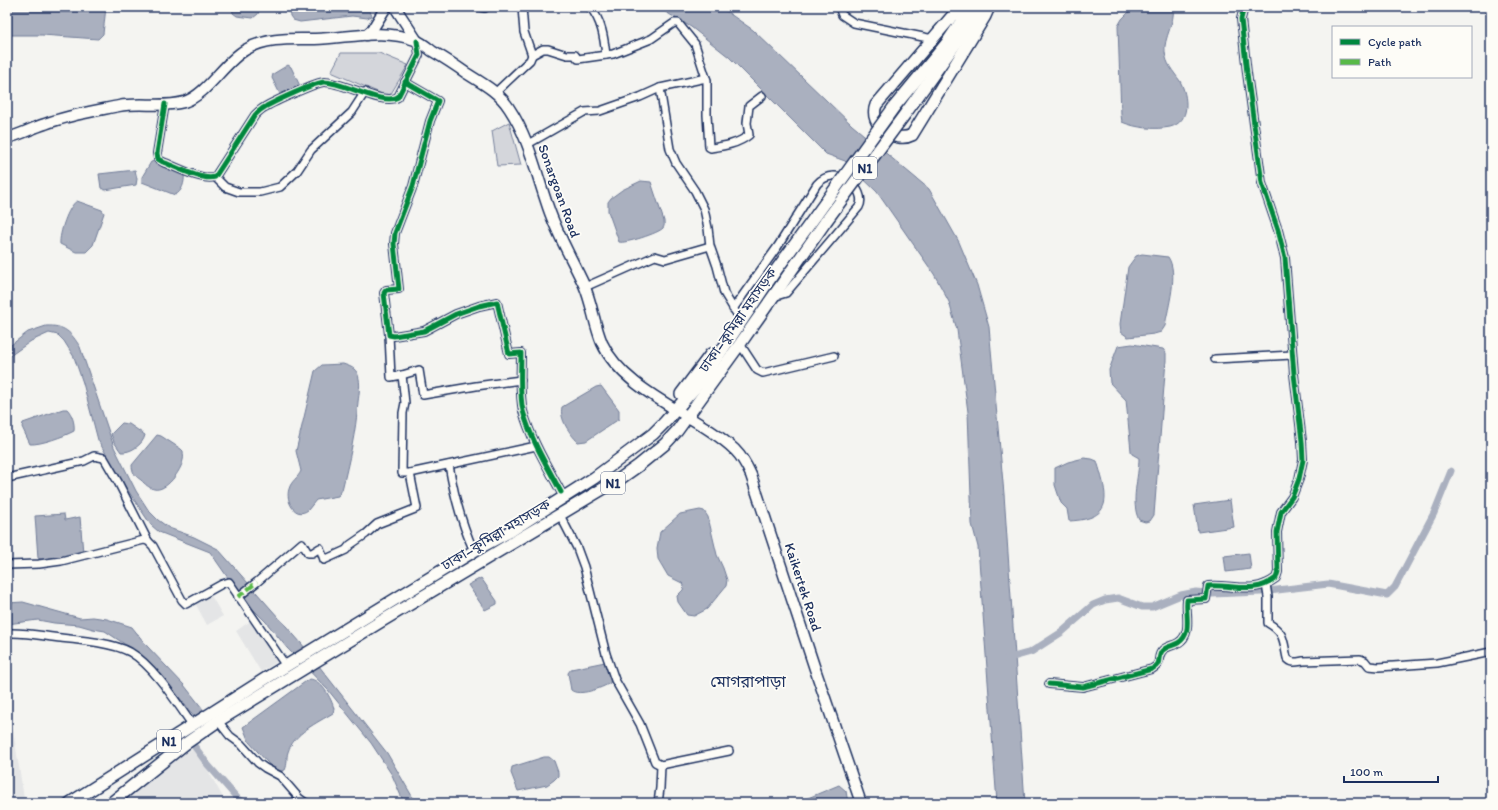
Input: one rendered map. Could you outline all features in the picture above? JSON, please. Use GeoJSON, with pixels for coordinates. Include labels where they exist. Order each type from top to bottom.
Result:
{"type":"FeatureCollection","features":[{"type":"Feature","properties":{"kind":"highway"},"geometry":{"type":"LineString","coordinates":[[960,7],[876,104],[874,116],[876,122],[893,135],[903,138],[912,135],[986,16],[989,7]]}},
{"type":"Feature","properties":{"kind":"highway","name":"ঢাকা–কুমিল্লা মহাসড়ক"},"geometry":{"type":"LineString","coordinates":[[292,667],[321,658],[560,515],[638,466],[665,444],[687,417],[772,297],[821,217],[894,107],[946,44],[971,7]]}},
{"type":"Feature","properties":{"kind":"highway","name":"ঢাকা–কুমিল্লা মহাসড়ক"},"geometry":{"type":"LineString","coordinates":[[111,803],[185,744],[218,722],[316,648],[474,551],[509,532],[594,478],[653,434],[673,409],[702,380],[786,257],[821,217],[905,114],[982,7]]}},
{"type":"Feature","properties":{"kind":"highway"},"geometry":{"type":"LineString","coordinates":[[485,545],[501,529],[618,455],[673,409],[736,312],[786,257]]}},
{"type":"Feature","properties":{"kind":"highway","name":"N1"},"geometry":{"type":"LineString","coordinates":[[70,803],[268,677],[292,667]]}},
{"type":"Feature","properties":{"kind":"main road"},"geometry":{"type":"LineString","coordinates":[[366,35],[372,30],[386,7]]}},
{"type":"Feature","properties":{"kind":"main road","name":"Sonargoan Road"},"geometry":{"type":"LineString","coordinates":[[395,7],[417,40]]}},
{"type":"Feature","properties":{"kind":"main road","name":"Sonargoan Road"},"geometry":{"type":"LineString","coordinates":[[7,138],[43,124],[117,106],[135,103],[165,104],[182,102],[196,96],[235,57],[246,49],[259,44],[282,40],[383,34],[417,40],[501,97],[509,108],[528,144],[538,171],[548,207],[562,242],[585,287],[602,343],[616,364],[630,378],[673,409]]}},
{"type":"Feature","properties":{"kind":"main road","name":"Kaikertek Road"},"geometry":{"type":"LineString","coordinates":[[673,409],[713,434],[736,451],[751,475],[861,803]]}},
{"type":"Feature","properties":{"kind":"street"},"geometry":{"type":"LineString","coordinates":[[479,7],[486,7]]}},
{"type":"Feature","properties":{"kind":"street"},"geometry":{"type":"LineString","coordinates":[[522,7],[524,32],[532,55]]}},
{"type":"Feature","properties":{"kind":"street"},"geometry":{"type":"LineString","coordinates":[[590,7],[600,22],[606,55]]}},
{"type":"Feature","properties":{"kind":"street"},"geometry":{"type":"LineString","coordinates":[[839,7],[842,15],[854,23],[932,40]]}},
{"type":"Feature","properties":{"kind":"street"},"geometry":{"type":"LineString","coordinates":[[1049,684],[1083,687],[1152,669],[1158,663],[1162,650],[1178,643],[1184,638],[1187,632],[1187,600],[1206,599],[1208,586],[1249,588],[1266,584],[1276,578],[1278,572],[1277,532],[1281,512],[1292,497],[1299,479],[1303,460],[1292,355],[1285,258],[1278,230],[1262,183],[1257,153],[1241,19],[1244,7]]}},
{"type":"Feature","properties":{"kind":"street"},"geometry":{"type":"LineString","coordinates":[[495,93],[530,60],[532,55],[543,49],[548,49],[567,55],[575,55],[578,59],[614,54],[651,39],[674,23],[678,23],[695,44],[707,80],[707,132],[709,146],[711,148],[741,141],[749,135],[747,122],[749,106],[762,96]]}},
{"type":"Feature","properties":{"kind":"street"},"geometry":{"type":"LineString","coordinates":[[165,104],[157,154],[158,159],[162,162],[209,179],[215,177],[255,115],[264,107],[319,82],[334,83],[365,92],[385,100],[398,97],[420,55],[417,40]]}},
{"type":"Feature","properties":{"kind":"street"},"geometry":{"type":"LineString","coordinates":[[528,144],[584,112],[600,111],[640,98],[660,88],[706,78]]}},
{"type":"Feature","properties":{"kind":"street"},"geometry":{"type":"LineString","coordinates":[[405,82],[438,101],[430,121],[413,186],[395,233],[394,244],[399,289],[386,290],[384,293],[389,335],[391,377],[419,370],[423,396],[476,386],[521,380]]}},
{"type":"Feature","properties":{"kind":"street"},"geometry":{"type":"LineString","coordinates":[[660,88],[670,149],[676,163],[695,191],[704,209],[710,246],[724,293],[736,312],[817,184],[824,177],[832,175],[846,179],[860,194],[861,201],[859,208],[786,292],[772,297]]}},
{"type":"Feature","properties":{"kind":"street"},"geometry":{"type":"LineString","coordinates":[[215,177],[225,187],[239,192],[260,192],[280,187],[298,171],[311,150],[352,112],[365,92]]}},
{"type":"Feature","properties":{"kind":"street"},"geometry":{"type":"LineString","coordinates":[[585,287],[655,256],[665,259],[710,246]]}},
{"type":"Feature","properties":{"kind":"street"},"geometry":{"type":"LineString","coordinates":[[389,335],[394,336],[424,331],[456,314],[479,306],[497,302],[509,354],[521,353],[523,411],[536,446],[561,492]]}},
{"type":"Feature","properties":{"kind":"street"},"geometry":{"type":"LineString","coordinates":[[740,344],[758,370],[763,373],[834,356]]}},
{"type":"Feature","properties":{"kind":"street"},"geometry":{"type":"LineString","coordinates":[[1215,359],[1292,355]]}},
{"type":"Feature","properties":{"kind":"street"},"geometry":{"type":"LineString","coordinates":[[402,375],[405,403],[402,413],[402,473],[410,474],[536,446]]}},
{"type":"Feature","properties":{"kind":"street"},"geometry":{"type":"LineString","coordinates":[[7,478],[84,461],[94,456],[104,458],[148,541],[153,546],[182,600],[186,604],[228,582],[292,667]]}},
{"type":"Feature","properties":{"kind":"street"},"geometry":{"type":"LineString","coordinates":[[449,465],[460,515],[466,534],[474,551]]}},
{"type":"Feature","properties":{"kind":"street"},"geometry":{"type":"LineString","coordinates":[[238,596],[257,582],[302,543],[308,553],[312,553],[320,548],[324,560],[346,550],[350,545],[377,524],[417,508],[410,474]]}},
{"type":"Feature","properties":{"kind":"street"},"geometry":{"type":"LineString","coordinates":[[560,515],[577,548],[584,566],[604,647],[614,680],[640,724],[655,762],[661,765],[729,751]]}},
{"type":"Feature","properties":{"kind":"street"},"geometry":{"type":"LineString","coordinates":[[7,564],[39,564],[61,561],[144,540],[148,541]]}},
{"type":"Feature","properties":{"kind":"street"},"geometry":{"type":"LineString","coordinates":[[1266,584],[1268,597],[1268,623],[1277,628],[1281,633],[1287,658],[1294,663],[1303,661],[1360,659],[1365,661],[1370,666],[1392,667],[1437,664],[1491,652]]}},
{"type":"Feature","properties":{"kind":"street"},"geometry":{"type":"LineString","coordinates":[[7,633],[22,632],[90,641],[120,648],[129,652],[137,657],[164,684],[193,726]]}},
{"type":"Feature","properties":{"kind":"street"},"geometry":{"type":"LineString","coordinates":[[218,722],[258,763],[280,776],[299,798],[306,803]]}},
{"type":"Feature","properties":{"kind":"street"},"geometry":{"type":"LineString","coordinates":[[658,803],[661,765]]}},
{"type":"Feature","properties":{"kind":"shaded area"},"geometry":{"type":"Polygon","coordinates":[[[341,53],[379,53],[408,65],[389,97],[331,72],[341,53]]]}},
{"type":"Feature","properties":{"kind":"shaded area"},"geometry":{"type":"Polygon","coordinates":[[[509,122],[521,165],[497,166],[492,131],[509,122]]]}},
{"type":"Feature","properties":{"kind":"shaded area"},"geometry":{"type":"Polygon","coordinates":[[[210,594],[223,616],[207,625],[195,603],[210,594]]]}},
{"type":"Feature","properties":{"kind":"shaded area"},"geometry":{"type":"Polygon","coordinates":[[[255,618],[280,660],[261,672],[236,631],[255,618]]]}},
{"type":"Feature","properties":{"kind":"shaded area"},"geometry":{"type":"Polygon","coordinates":[[[7,729],[13,730],[24,798],[28,803],[7,803],[7,729]]]}},
{"type":"Feature","properties":{"kind":"shaded area"},"geometry":{"type":"Polygon","coordinates":[[[195,747],[226,803],[111,803],[195,747]]]}},
{"type":"Feature","properties":{"kind":"water"},"geometry":{"type":"Polygon","coordinates":[[[7,7],[106,7],[103,34],[98,39],[42,35],[7,35],[7,7]]]}},
{"type":"Feature","properties":{"kind":"water"},"geometry":{"type":"Polygon","coordinates":[[[232,7],[260,7],[258,14],[253,18],[237,16],[233,13],[232,7]]]}},
{"type":"Feature","properties":{"kind":"water"},"geometry":{"type":"Polygon","coordinates":[[[289,7],[368,7],[372,16],[367,18],[352,16],[300,22],[293,20],[290,16],[289,7]]]}},
{"type":"Feature","properties":{"kind":"water"},"geometry":{"type":"Polygon","coordinates":[[[657,7],[720,7],[753,30],[852,125],[929,189],[959,242],[977,285],[989,327],[1004,494],[1025,803],[997,803],[978,547],[972,524],[968,412],[957,330],[949,302],[934,274],[877,192],[845,161],[826,154],[729,57],[691,27],[657,7]]]}},
{"type":"Feature","properties":{"kind":"water"},"geometry":{"type":"Polygon","coordinates":[[[1134,7],[1173,7],[1173,18],[1166,41],[1165,52],[1168,64],[1183,87],[1186,108],[1182,120],[1170,127],[1146,128],[1133,126],[1122,122],[1118,26],[1122,19],[1134,7]]]}},
{"type":"Feature","properties":{"kind":"water"},"geometry":{"type":"Polygon","coordinates":[[[288,65],[291,67],[300,86],[281,96],[272,78],[273,74],[288,65]]]}},
{"type":"Feature","properties":{"kind":"water"},"geometry":{"type":"Polygon","coordinates":[[[155,161],[184,175],[184,181],[180,192],[175,195],[142,182],[142,177],[151,162],[155,161]]]}},
{"type":"Feature","properties":{"kind":"water"},"geometry":{"type":"Polygon","coordinates":[[[135,170],[137,179],[136,185],[105,190],[101,188],[99,174],[135,170]]]}},
{"type":"Feature","properties":{"kind":"water"},"geometry":{"type":"Polygon","coordinates":[[[641,181],[651,182],[664,221],[664,226],[660,230],[635,240],[619,242],[608,211],[608,202],[622,190],[641,181]]]}},
{"type":"Feature","properties":{"kind":"water"},"geometry":{"type":"Polygon","coordinates":[[[77,201],[102,210],[104,213],[93,245],[86,252],[76,252],[60,244],[61,234],[67,214],[70,208],[77,201]]]}},
{"type":"Feature","properties":{"kind":"water"},"geometry":{"type":"Polygon","coordinates":[[[1142,254],[1168,257],[1173,272],[1172,290],[1165,326],[1161,332],[1128,337],[1121,332],[1120,324],[1128,267],[1136,256],[1142,254]]]}},
{"type":"Feature","properties":{"kind":"water"},"geometry":{"type":"Polygon","coordinates":[[[46,326],[58,327],[66,330],[80,347],[114,447],[136,491],[149,511],[169,528],[194,537],[218,549],[301,643],[387,753],[416,803],[404,803],[392,775],[371,743],[328,690],[287,648],[266,622],[242,598],[210,552],[159,532],[151,525],[123,483],[98,440],[83,383],[74,357],[64,341],[58,335],[49,333],[31,341],[7,358],[7,348],[28,332],[46,326]]]}},
{"type":"Feature","properties":{"kind":"water"},"geometry":{"type":"Polygon","coordinates":[[[1132,344],[1163,349],[1166,353],[1154,515],[1150,521],[1145,522],[1139,520],[1136,513],[1135,498],[1139,458],[1132,454],[1131,451],[1126,400],[1110,383],[1109,370],[1118,346],[1132,344]]]}},
{"type":"Feature","properties":{"kind":"water"},"geometry":{"type":"Polygon","coordinates":[[[343,364],[356,371],[360,385],[354,435],[342,490],[338,496],[316,500],[308,510],[303,512],[295,511],[288,498],[288,493],[291,484],[301,471],[296,451],[315,371],[322,365],[343,364]]]}},
{"type":"Feature","properties":{"kind":"water"},"geometry":{"type":"Polygon","coordinates":[[[601,386],[619,410],[619,419],[586,441],[578,442],[569,431],[564,421],[561,412],[562,407],[596,387],[601,386]]]}},
{"type":"Feature","properties":{"kind":"water"},"geometry":{"type":"Polygon","coordinates":[[[63,409],[67,409],[72,416],[74,431],[52,440],[30,444],[22,427],[23,423],[63,409]]]}},
{"type":"Feature","properties":{"kind":"water"},"geometry":{"type":"Polygon","coordinates":[[[122,423],[129,424],[145,435],[142,442],[136,448],[125,452],[121,452],[114,442],[111,434],[122,423]]]}},
{"type":"Feature","properties":{"kind":"water"},"geometry":{"type":"Polygon","coordinates":[[[157,435],[181,449],[183,451],[183,459],[182,465],[172,480],[159,489],[154,489],[147,486],[134,474],[132,465],[157,435]]]}},
{"type":"Feature","properties":{"kind":"water"},"geometry":{"type":"Polygon","coordinates":[[[1084,458],[1097,461],[1105,494],[1104,503],[1101,510],[1095,516],[1069,521],[1067,509],[1061,503],[1055,485],[1055,468],[1068,462],[1084,458]]]}},
{"type":"Feature","properties":{"kind":"water"},"geometry":{"type":"Polygon","coordinates":[[[1230,500],[1234,527],[1198,532],[1194,505],[1230,500]]]}},
{"type":"Feature","properties":{"kind":"water"},"geometry":{"type":"Polygon","coordinates":[[[700,510],[704,511],[708,517],[717,555],[727,580],[726,586],[707,609],[694,616],[687,615],[678,602],[677,596],[683,590],[684,585],[668,576],[658,559],[657,548],[660,532],[680,514],[700,510]]]}},
{"type":"Feature","properties":{"kind":"water"},"geometry":{"type":"Polygon","coordinates":[[[64,514],[65,520],[80,517],[83,553],[44,560],[38,558],[35,516],[64,514]]]}},
{"type":"Feature","properties":{"kind":"water"},"geometry":{"type":"Polygon","coordinates":[[[1249,553],[1251,569],[1226,572],[1224,556],[1249,553]]]}},
{"type":"Feature","properties":{"kind":"water"},"geometry":{"type":"Polygon","coordinates":[[[481,578],[497,601],[497,604],[485,610],[468,585],[481,578]]]}},
{"type":"Feature","properties":{"kind":"water"},"geometry":{"type":"Polygon","coordinates":[[[23,602],[80,618],[93,617],[107,619],[132,627],[147,646],[184,685],[206,713],[195,718],[162,675],[148,661],[105,631],[79,625],[38,620],[7,624],[7,603],[23,602]]]}},
{"type":"Feature","properties":{"kind":"water"},"geometry":{"type":"Polygon","coordinates":[[[605,662],[611,677],[610,683],[585,692],[579,693],[571,690],[568,673],[571,669],[605,662]]]}},
{"type":"Feature","properties":{"kind":"water"},"geometry":{"type":"Polygon","coordinates":[[[309,679],[318,682],[325,690],[333,705],[333,713],[307,729],[295,739],[288,752],[285,770],[276,772],[249,742],[243,727],[309,679]]]}},
{"type":"Feature","properties":{"kind":"water"},"geometry":{"type":"Polygon","coordinates":[[[544,757],[549,757],[554,761],[558,776],[547,785],[518,791],[511,773],[512,767],[544,757]]]}},
{"type":"Feature","properties":{"kind":"water"},"geometry":{"type":"Polygon","coordinates":[[[839,785],[846,791],[848,803],[796,803],[839,785]]]}},
{"type":"Feature","properties":{"kind":"waterway"},"geometry":{"type":"LineString","coordinates":[[1269,591],[1328,584],[1387,595],[1395,587],[1434,513],[1451,471]]}},
{"type":"Feature","properties":{"kind":"waterway"},"geometry":{"type":"LineString","coordinates":[[1006,659],[1031,652],[1062,632],[1093,605],[1105,600],[1118,598],[1142,607],[1152,607],[1181,595],[1196,592],[1205,593]]}},
{"type":"Feature","properties":{"kind":"waterway"},"geometry":{"type":"LineString","coordinates":[[1212,594],[1261,592]]}},
{"type":"Feature","properties":{"kind":"waterway"},"geometry":{"type":"LineString","coordinates":[[195,747],[208,765],[239,800],[245,803]]}},
{"type":"Feature","properties":{"kind":"marked path"},"geometry":{"type":"LineString","coordinates":[[238,597],[257,582]]}},
{"type":"Feature","properties":{"kind":"cycle path"},"geometry":{"type":"LineString","coordinates":[[1049,684],[1083,687],[1152,669],[1157,665],[1159,656],[1165,648],[1178,643],[1183,639],[1187,629],[1187,600],[1206,599],[1208,586],[1243,588],[1260,586],[1276,578],[1278,572],[1277,532],[1281,512],[1292,497],[1299,479],[1303,460],[1302,441],[1294,374],[1285,258],[1278,230],[1262,183],[1241,19],[1244,7]]}},
{"type":"Feature","properties":{"kind":"cycle path"},"geometry":{"type":"LineString","coordinates":[[165,104],[157,153],[158,159],[196,175],[210,178],[215,177],[255,115],[277,101],[313,85],[324,82],[332,83],[373,96],[391,99],[398,97],[419,55],[417,41]]}},
{"type":"Feature","properties":{"kind":"cycle path"},"geometry":{"type":"LineString","coordinates":[[405,82],[438,101],[430,121],[413,186],[395,233],[394,244],[399,289],[386,290],[384,293],[389,335],[394,336],[424,331],[456,314],[479,306],[497,302],[509,354],[521,353],[521,397],[526,422],[540,453],[561,492]]}},
{"type":"Feature","properties":{"kind":"district","name":"মোগরাপাড়া"},"geometry":{"type":"Point","coordinates":[748,681]}}]}
